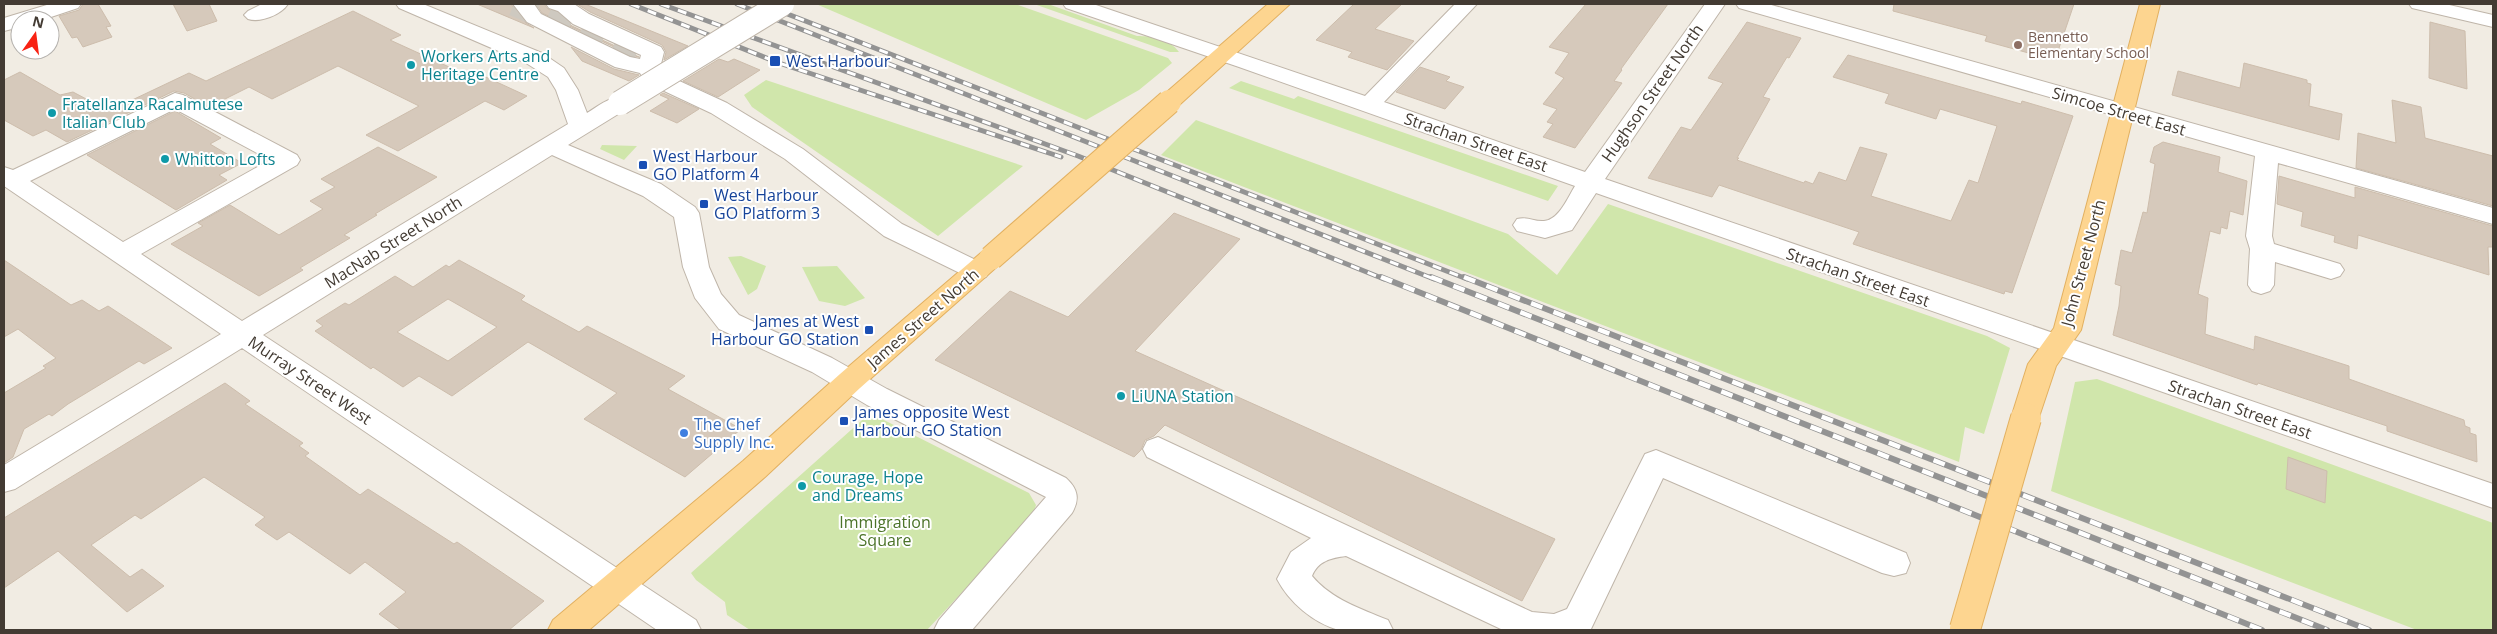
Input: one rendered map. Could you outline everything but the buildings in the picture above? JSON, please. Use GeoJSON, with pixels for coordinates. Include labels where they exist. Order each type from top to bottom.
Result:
{"type":"FeatureCollection","features":[{"type":"Feature","properties":{"kind":"main road","name":"James Street North"},"geometry":{"type":"LineString","coordinates":[[565,630],[754,469],[850,381],[1280,4]]}},
{"type":"Feature","properties":{"kind":"main road","name":"John Street North"},"geometry":{"type":"LineString","coordinates":[[1965,630],[2042,364],[2058,346],[2067,330],[2150,4]]}},
{"type":"Feature","properties":{"kind":"street"},"geometry":{"type":"LineString","coordinates":[[4,25],[71,4]]}},
{"type":"Feature","properties":{"kind":"street"},"geometry":{"type":"LineString","coordinates":[[255,14],[278,4]]}},
{"type":"Feature","properties":{"kind":"street"},"geometry":{"type":"LineString","coordinates":[[406,4],[534,58],[556,73],[567,90],[581,127]]}},
{"type":"Feature","properties":{"kind":"street"},"geometry":{"type":"LineString","coordinates":[[523,4],[534,18],[623,62],[649,68]]}},
{"type":"Feature","properties":{"kind":"street"},"geometry":{"type":"LineString","coordinates":[[556,4],[566,7],[580,19],[653,52],[649,68],[653,78],[719,108],[794,154],[893,230],[937,253],[984,265]]}},
{"type":"Feature","properties":{"kind":"street","name":"MacNab Street North"},"geometry":{"type":"LineString","coordinates":[[4,480],[782,4]]}},
{"type":"Feature","properties":{"kind":"street","name":"Strachan Street East"},"geometry":{"type":"LineString","coordinates":[[1073,4],[1223,54],[2493,496]]}},
{"type":"Feature","properties":{"kind":"street"},"geometry":{"type":"LineString","coordinates":[[1369,105],[1467,4]]}},
{"type":"Feature","properties":{"kind":"street","name":"Hughson Street North"},"geometry":{"type":"LineString","coordinates":[[1526,225],[1545,230],[1563,224],[1590,182],[1715,4]]}},
{"type":"Feature","properties":{"kind":"street","name":"Simcoe Street East"},"geometry":{"type":"LineString","coordinates":[[1746,4],[2493,216]]}},
{"type":"Feature","properties":{"kind":"street"},"geometry":{"type":"LineString","coordinates":[[2419,4],[2493,21]]}},
{"type":"Feature","properties":{"kind":"street"},"geometry":{"type":"LineString","coordinates":[[8,178],[175,100],[288,160],[122,254]]}},
{"type":"Feature","properties":{"kind":"street"},"geometry":{"type":"LineString","coordinates":[[550,146],[652,190],[686,213],[696,267],[709,298],[729,322],[822,365],[877,397],[1055,487],[1062,493],[1061,504],[951,630]]}},
{"type":"Feature","properties":{"kind":"street"},"geometry":{"type":"LineString","coordinates":[[2261,285],[2263,249],[2259,236],[2267,152]]}},
{"type":"Feature","properties":{"kind":"street","name":"Murray Street West"},"geometry":{"type":"LineString","coordinates":[[8,178],[684,630]]}},
{"type":"Feature","properties":{"kind":"street"},"geometry":{"type":"LineString","coordinates":[[2263,249],[2331,270]]}},
{"type":"Feature","properties":{"kind":"street"},"geometry":{"type":"LineString","coordinates":[[1158,448],[1349,542],[1528,626],[1555,629],[1579,619],[1656,462],[1894,563]]}},
{"type":"Feature","properties":{"kind":"street"},"geometry":{"type":"LineString","coordinates":[[1349,542],[1327,545],[1312,551],[1300,562],[1294,579],[1303,592],[1318,604],[1376,630]]}},
{"type":"Feature","properties":{"kind":"green space"},"geometry":{"type":"Polygon","coordinates":[[[816,4],[1015,4],[1168,58],[1172,63],[1139,90],[1086,120],[816,4]]]}},
{"type":"Feature","properties":{"kind":"green space"},"geometry":{"type":"Polygon","coordinates":[[[1034,4],[1048,4],[1137,36],[1160,39],[1171,44],[1179,52],[1170,52],[1034,4]]]}},
{"type":"Feature","properties":{"kind":"green space"},"geometry":{"type":"Polygon","coordinates":[[[766,80],[1023,166],[938,236],[752,107],[744,95],[766,80]]]}},
{"type":"Feature","properties":{"kind":"green space"},"geometry":{"type":"Polygon","coordinates":[[[1241,81],[1294,99],[1298,96],[1558,186],[1548,201],[1229,88],[1241,81]]]}},
{"type":"Feature","properties":{"kind":"green space"},"geometry":{"type":"Polygon","coordinates":[[[1196,120],[1508,234],[1557,275],[1608,204],[1987,336],[2010,348],[1984,434],[1965,427],[1959,462],[1161,155],[1196,120]]]}},
{"type":"Feature","properties":{"kind":"green space"},"geometry":{"type":"Polygon","coordinates":[[[602,145],[637,146],[624,160],[600,149],[602,145]]]}},
{"type":"Feature","properties":{"kind":"green space"},"geometry":{"type":"Polygon","coordinates":[[[741,256],[766,266],[757,289],[748,295],[728,257],[741,256]]]}},
{"type":"Feature","properties":{"kind":"green space"},"geometry":{"type":"Polygon","coordinates":[[[837,266],[865,298],[845,306],[819,301],[802,267],[837,266]]]}},
{"type":"Feature","properties":{"kind":"green space"},"geometry":{"type":"Polygon","coordinates":[[[2097,379],[2493,523],[2493,630],[2417,630],[2051,491],[2075,382],[2097,379]]]}},
{"type":"Feature","properties":{"kind":"green space","name":"Immigration Square"},"geometry":{"type":"Polygon","coordinates":[[[870,413],[1029,493],[1036,505],[1032,517],[927,630],[750,630],[727,615],[725,602],[696,580],[691,573],[870,413]]]}},
{"type":"Feature","properties":{"kind":"tunnel"},"geometry":{"type":"LineString","coordinates":[[514,4],[637,56]]}},
{"type":"Feature","properties":{"kind":"railway"},"geometry":{"type":"LineString","coordinates":[[631,4],[779,63],[1061,157]]}},
{"type":"Feature","properties":{"kind":"railway"},"geometry":{"type":"LineString","coordinates":[[661,4],[1078,156],[1384,279]]}},
{"type":"Feature","properties":{"kind":"railway"},"geometry":{"type":"LineString","coordinates":[[737,4],[1434,279]]}},
{"type":"Feature","properties":{"kind":"railway"},"geometry":{"type":"LineString","coordinates":[[762,4],[1467,279]]}},
{"type":"Feature","properties":{"kind":"railway"},"geometry":{"type":"LineString","coordinates":[[1381,277],[2262,630]]}},
{"type":"Feature","properties":{"kind":"railway"},"geometry":{"type":"LineString","coordinates":[[1431,277],[2327,630]]}},
{"type":"Feature","properties":{"kind":"railway"},"geometry":{"type":"LineString","coordinates":[[1464,277],[2369,630]]}},
{"type":"Feature","properties":{"kind":"place","name":"Bennetto Elementary School"},"geometry":{"type":"Point","coordinates":[2018,45]}},
{"type":"Feature","properties":{"kind":"place","name":"West Harbour"},"geometry":{"type":"Point","coordinates":[775,61]}},
{"type":"Feature","properties":{"kind":"place","name":"Workers Arts and Heritage Centre"},"geometry":{"type":"Point","coordinates":[411,65]}},
{"type":"Feature","properties":{"kind":"place","name":"Fratellanza Racalmutese Italian Club"},"geometry":{"type":"Point","coordinates":[52,113]}},
{"type":"Feature","properties":{"kind":"place","name":"Whitton Lofts"},"geometry":{"type":"Point","coordinates":[165,159]}},
{"type":"Feature","properties":{"kind":"place","name":"West Harbour GO Platform 4"},"geometry":{"type":"Point","coordinates":[643,165]}},
{"type":"Feature","properties":{"kind":"place","name":"West Harbour GO Platform 3"},"geometry":{"type":"Point","coordinates":[704,204]}},
{"type":"Feature","properties":{"kind":"place","name":"James at West Harbour GO Station"},"geometry":{"type":"Point","coordinates":[869,330]}},
{"type":"Feature","properties":{"kind":"place","name":"LiUNA Station"},"geometry":{"type":"Point","coordinates":[1121,396]}},
{"type":"Feature","properties":{"kind":"place","name":"James opposite West Harbour GO Station"},"geometry":{"type":"Point","coordinates":[844,421]}},
{"type":"Feature","properties":{"kind":"place","name":"The Chef Supply Inc."},"geometry":{"type":"Point","coordinates":[684,433]}},
{"type":"Feature","properties":{"kind":"place","name":"Courage, Hope and Dreams"},"geometry":{"type":"Point","coordinates":[802,486]}}]}
